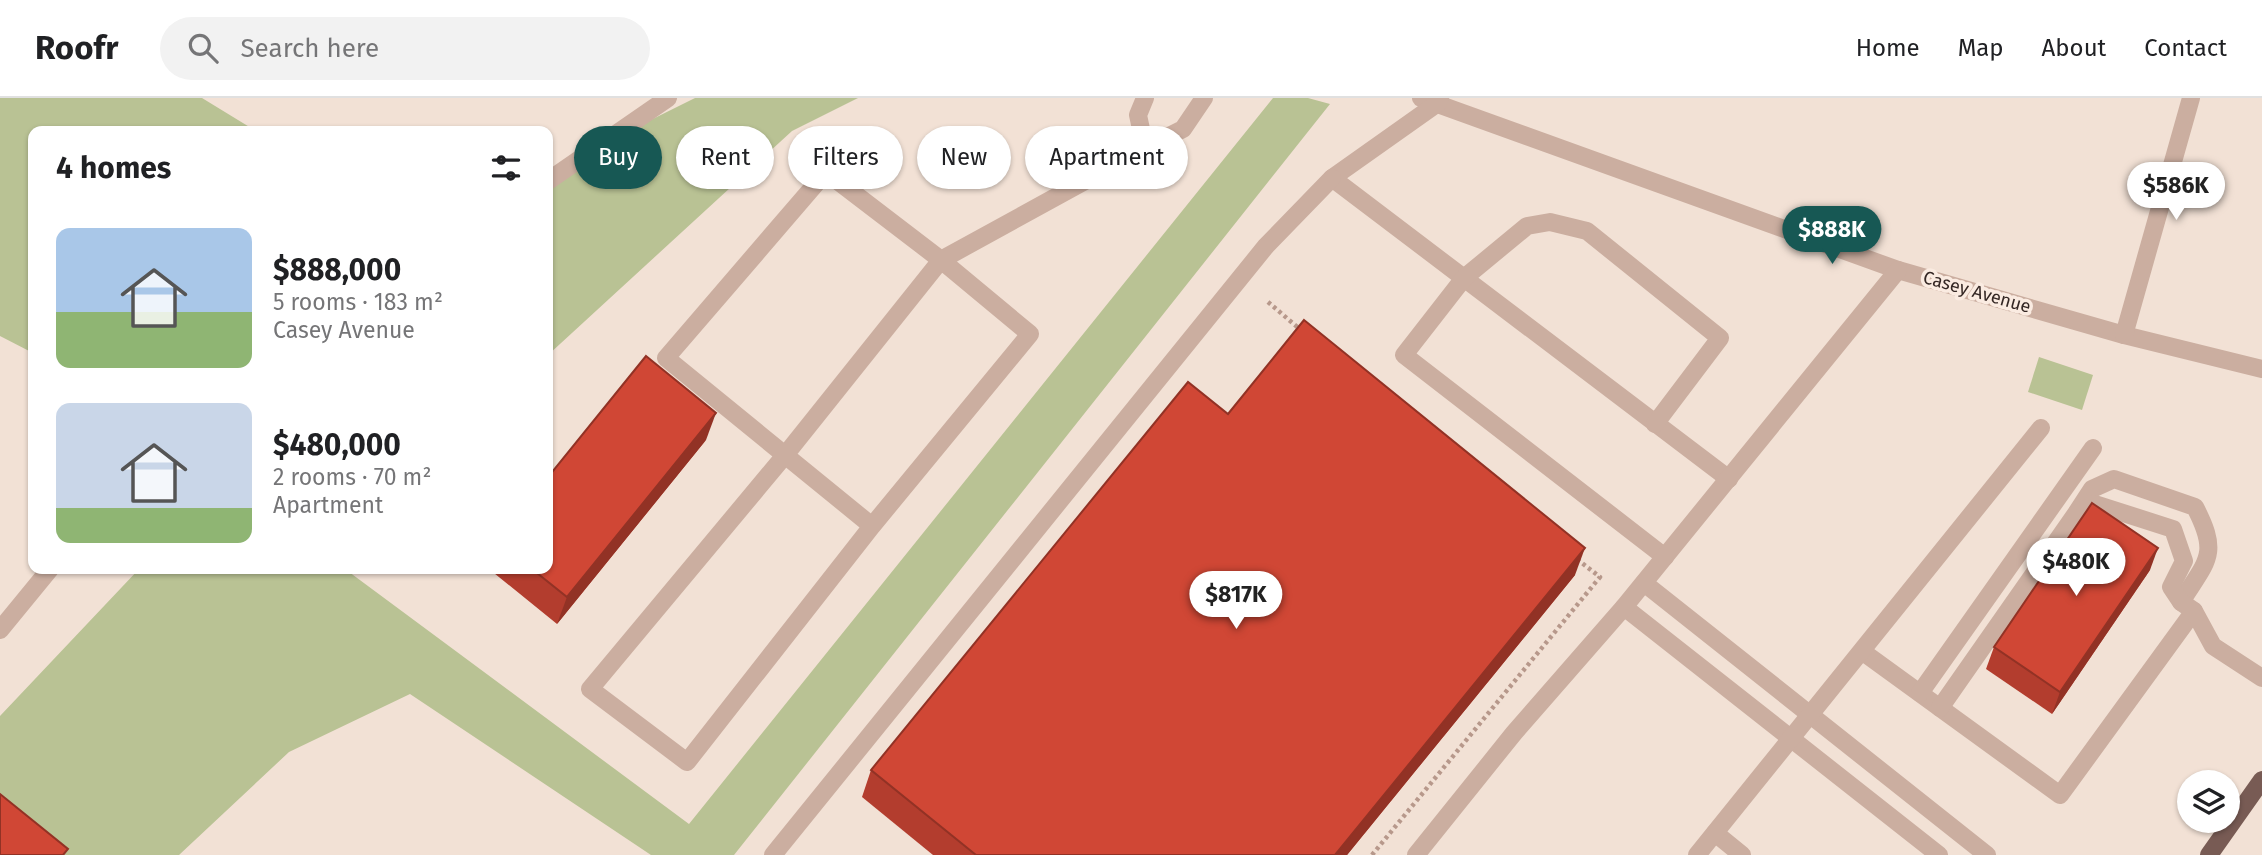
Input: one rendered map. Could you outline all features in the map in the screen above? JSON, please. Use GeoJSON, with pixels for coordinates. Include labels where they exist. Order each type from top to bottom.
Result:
{"type":"FeatureCollection","features":[{"type":"Feature","properties":{"kind":"main road"},"geometry":{"type":"LineString","coordinates":[[2209,855],[2262,780]]}},
{"type":"Feature","properties":{"kind":"street"},"geometry":{"type":"LineString","coordinates":[[553,178],[668,98]]}},
{"type":"Feature","properties":{"kind":"street"},"geometry":{"type":"LineString","coordinates":[[1140,126],[1138,115],[1145,98]]}},
{"type":"Feature","properties":{"kind":"street"},"geometry":{"type":"LineString","coordinates":[[1185,126],[1204,98]]}},
{"type":"Feature","properties":{"kind":"street"},"geometry":{"type":"LineString","coordinates":[[2124,335],[2191,98]]}},
{"type":"Feature","properties":{"kind":"street"},"geometry":{"type":"LineString","coordinates":[[773,855],[1266,246],[1332,178],[1433,100]]}},
{"type":"Feature","properties":{"kind":"street","name":"Casey Avenue"},"geometry":{"type":"LineString","coordinates":[[1433,100],[1898,270],[2124,335],[2262,369]]}},
{"type":"Feature","properties":{"kind":"street"},"geometry":{"type":"LineString","coordinates":[[872,526],[786,454],[666,358],[826,172],[940,260],[1030,334],[872,526],[687,762],[590,689],[786,454],[940,260],[1070,189]]}},
{"type":"Feature","properties":{"kind":"street"},"geometry":{"type":"LineString","coordinates":[[1332,178],[1729,479]]}},
{"type":"Feature","properties":{"kind":"street"},"geometry":{"type":"LineString","coordinates":[[1655,424],[1720,338],[1587,231],[1550,222],[1527,226],[1464,278],[1404,355],[1665,557]]}},
{"type":"Feature","properties":{"kind":"street"},"geometry":{"type":"LineString","coordinates":[[1416,855],[1514,733],[1644,583],[1898,270]]}},
{"type":"Feature","properties":{"kind":"street"},"geometry":{"type":"LineString","coordinates":[[1697,855],[2041,428]]}},
{"type":"Feature","properties":{"kind":"street"},"geometry":{"type":"LineString","coordinates":[[1920,693],[2092,448]]}},
{"type":"Feature","properties":{"kind":"street"},"geometry":{"type":"LineString","coordinates":[[1863,652],[1920,693],[1940,708],[2060,795],[2188,607],[2210,556],[2207,530],[2195,506],[2114,478],[2092,489],[1940,708]]}},
{"type":"Feature","properties":{"kind":"street"},"geometry":{"type":"LineString","coordinates":[[2075,515],[2095,504],[2174,529],[2184,561],[2171,587],[2188,607],[2213,646],[2262,678]]}},
{"type":"Feature","properties":{"kind":"street"},"geometry":{"type":"LineString","coordinates":[[0,630],[46,574]]}},
{"type":"Feature","properties":{"kind":"street"},"geometry":{"type":"LineString","coordinates":[[1644,583],[1987,855]]}},
{"type":"Feature","properties":{"kind":"street"},"geometry":{"type":"LineString","coordinates":[[1624,607],[1939,855]]}},
{"type":"Feature","properties":{"kind":"street"},"geometry":{"type":"LineString","coordinates":[[1715,833],[1742,855]]}},
{"type":"Feature","properties":{"kind":"path"},"geometry":{"type":"LineString","coordinates":[[1268,302],[1310,338]]}},
{"type":"Feature","properties":{"kind":"path"},"geometry":{"type":"LineString","coordinates":[[1372,855],[1600,577],[1578,559]]}},
{"type":"Feature","properties":{"kind":"green space"},"geometry":{"type":"Polygon","coordinates":[[[0,98],[202,98],[248,126],[28,126],[28,350],[0,336],[0,98]]]}},
{"type":"Feature","properties":{"kind":"green space"},"geometry":{"type":"Polygon","coordinates":[[[695,98],[858,98],[802,126],[788,126],[788,135],[774,148],[774,126],[676,126],[676,189],[729,189],[553,350],[553,169],[574,158],[574,189],[662,189],[662,126],[639,126],[695,98]]]}},
{"type":"Feature","properties":{"kind":"green space"},"geometry":{"type":"Polygon","coordinates":[[[1273,98],[1308,98],[1330,104],[734,855],[651,855],[410,694],[289,752],[179,855],[49,855],[0,818],[0,716],[134,574],[352,574],[689,824],[1273,98]]]}},
{"type":"Feature","properties":{"kind":"green space"},"geometry":{"type":"Polygon","coordinates":[[[2039,357],[2093,375],[2082,410],[2028,392],[2039,357]]]}},
{"type":"Feature","properties":{"kind":"building"},"geometry":{"type":"Polygon","coordinates":[[[1304,320],[1585,548],[1335,855],[976,855],[871,770],[1188,382],[1228,414],[1304,320]]]}},
{"type":"Feature","properties":{"kind":"building"},"geometry":{"type":"Polygon","coordinates":[[[646,356],[716,413],[567,597],[538,574],[553,574],[553,471],[646,356]]]}},
{"type":"Feature","properties":{"kind":"building"},"geometry":{"type":"Polygon","coordinates":[[[2092,503],[2158,548],[2060,692],[1994,647],[2092,503]]]}},
{"type":"Feature","properties":{"kind":"building"},"geometry":{"type":"Polygon","coordinates":[[[0,794],[68,849],[63,855],[0,855],[0,794]]]}}]}
